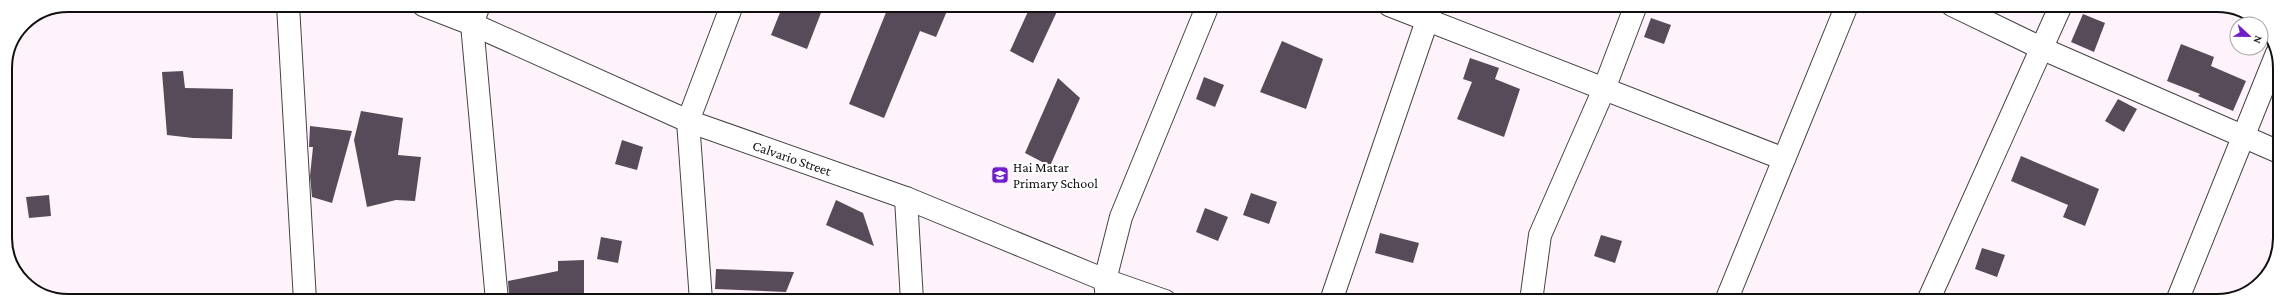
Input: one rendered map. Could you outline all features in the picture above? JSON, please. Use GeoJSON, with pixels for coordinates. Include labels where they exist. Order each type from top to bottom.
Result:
{"type":"FeatureCollection","features":[{"type":"Feature","properties":{"kind":"street"},"geometry":{"type":"LineString","coordinates":[[288,12],[305,294]]}},
{"type":"Feature","properties":{"kind":"street","name":"Calvario Street"},"geometry":{"type":"LineString","coordinates":[[464,12],[476,14],[688,122],[906,198],[1106,290],[1127,294]]}},
{"type":"Feature","properties":{"kind":"street"},"geometry":{"type":"LineString","coordinates":[[700,294],[688,122],[729,12]]}},
{"type":"Feature","properties":{"kind":"street"},"geometry":{"type":"LineString","coordinates":[[1106,290],[1121,217],[1205,12]]}},
{"type":"Feature","properties":{"kind":"street"},"geometry":{"type":"LineString","coordinates":[[1333,294],[1430,12],[1604,89],[1784,159]]}},
{"type":"Feature","properties":{"kind":"street"},"geometry":{"type":"LineString","coordinates":[[1532,294],[1540,235],[1604,89],[1633,12]]}},
{"type":"Feature","properties":{"kind":"street"},"geometry":{"type":"LineString","coordinates":[[1729,294],[1844,12]]}},
{"type":"Feature","properties":{"kind":"street"},"geometry":{"type":"LineString","coordinates":[[1965,12],[2043,49],[2273,149]]}},
{"type":"Feature","properties":{"kind":"street"},"geometry":{"type":"LineString","coordinates":[[1931,294],[2058,12]]}},
{"type":"Feature","properties":{"kind":"street"},"geometry":{"type":"LineString","coordinates":[[476,14],[496,294]]}},
{"type":"Feature","properties":{"kind":"street"},"geometry":{"type":"LineString","coordinates":[[2180,294],[2273,64]]}},
{"type":"Feature","properties":{"kind":"street"},"geometry":{"type":"LineString","coordinates":[[906,198],[912,294]]}},
{"type":"Feature","properties":{"kind":"building"},"geometry":{"type":"Polygon","coordinates":[[[780,12],[821,12],[807,49],[771,35],[780,12]]]}},
{"type":"Feature","properties":{"kind":"building"},"geometry":{"type":"Polygon","coordinates":[[[886,12],[947,12],[936,37],[920,31],[884,118],[849,104],[886,12]]]}},
{"type":"Feature","properties":{"kind":"building"},"geometry":{"type":"Polygon","coordinates":[[[1028,12],[1057,12],[1033,63],[1010,51],[1028,12]]]}},
{"type":"Feature","properties":{"kind":"building"},"geometry":{"type":"Polygon","coordinates":[[[2083,14],[2105,23],[2094,52],[2071,42],[2083,14]]]}},
{"type":"Feature","properties":{"kind":"building"},"geometry":{"type":"Polygon","coordinates":[[[1651,18],[1671,25],[1664,44],[1644,37],[1651,18]]]}},
{"type":"Feature","properties":{"kind":"building"},"geometry":{"type":"Polygon","coordinates":[[[1282,41],[1323,59],[1306,109],[1260,92],[1282,41]]]}},
{"type":"Feature","properties":{"kind":"building"},"geometry":{"type":"Polygon","coordinates":[[[2181,44],[2214,57],[2211,66],[2246,81],[2233,111],[2198,96],[2200,94],[2167,81],[2181,44]]]}},
{"type":"Feature","properties":{"kind":"building"},"geometry":{"type":"Polygon","coordinates":[[[1470,58],[1499,68],[1495,79],[1520,89],[1504,137],[1457,119],[1472,82],[1463,79],[1470,58]]]}},
{"type":"Feature","properties":{"kind":"building"},"geometry":{"type":"Polygon","coordinates":[[[183,71],[185,88],[233,89],[232,139],[193,138],[167,135],[162,72],[183,71]]]}},
{"type":"Feature","properties":{"kind":"building"},"geometry":{"type":"Polygon","coordinates":[[[1204,77],[1224,85],[1215,107],[1196,99],[1204,77]]]}},
{"type":"Feature","properties":{"kind":"building"},"geometry":{"type":"Polygon","coordinates":[[[1058,78],[1080,98],[1050,166],[1025,153],[1058,78]]]}},
{"type":"Feature","properties":{"kind":"building"},"geometry":{"type":"Polygon","coordinates":[[[2118,99],[2137,109],[2124,132],[2105,121],[2118,99]]]}},
{"type":"Feature","properties":{"kind":"building"},"geometry":{"type":"Polygon","coordinates":[[[361,111],[403,118],[398,155],[421,157],[415,201],[396,200],[367,207],[354,140],[361,111]]]}},
{"type":"Feature","properties":{"kind":"building"},"geometry":{"type":"Polygon","coordinates":[[[310,126],[352,131],[332,203],[312,197],[310,176],[313,147],[309,147],[310,126]]]}},
{"type":"Feature","properties":{"kind":"building"},"geometry":{"type":"Polygon","coordinates":[[[622,140],[643,147],[637,170],[615,164],[622,140]]]}},
{"type":"Feature","properties":{"kind":"building"},"geometry":{"type":"Polygon","coordinates":[[[2021,156],[2099,189],[2085,226],[2063,217],[2068,205],[2011,181],[2021,156]]]}},
{"type":"Feature","properties":{"kind":"building"},"geometry":{"type":"Polygon","coordinates":[[[1251,193],[1277,202],[1269,224],[1243,215],[1251,193]]]}},
{"type":"Feature","properties":{"kind":"building"},"geometry":{"type":"Polygon","coordinates":[[[49,195],[51,216],[29,218],[26,197],[49,195]]]}},
{"type":"Feature","properties":{"kind":"building"},"geometry":{"type":"Polygon","coordinates":[[[836,200],[863,213],[874,246],[826,225],[836,200]]]}},
{"type":"Feature","properties":{"kind":"building"},"geometry":{"type":"Polygon","coordinates":[[[1205,208],[1228,217],[1218,241],[1196,232],[1205,208]]]}},
{"type":"Feature","properties":{"kind":"building"},"geometry":{"type":"Polygon","coordinates":[[[1380,233],[1419,243],[1413,263],[1375,253],[1380,233]]]}},
{"type":"Feature","properties":{"kind":"building"},"geometry":{"type":"Polygon","coordinates":[[[1601,235],[1622,241],[1615,263],[1594,256],[1601,235]]]}},
{"type":"Feature","properties":{"kind":"building"},"geometry":{"type":"Polygon","coordinates":[[[601,237],[622,241],[618,263],[597,259],[601,237]]]}},
{"type":"Feature","properties":{"kind":"building"},"geometry":{"type":"Polygon","coordinates":[[[1982,248],[2005,255],[1997,277],[1975,269],[1982,248]]]}},
{"type":"Feature","properties":{"kind":"building"},"geometry":{"type":"Polygon","coordinates":[[[584,260],[584,294],[509,294],[508,281],[558,271],[558,261],[584,260]]]}},
{"type":"Feature","properties":{"kind":"building"},"geometry":{"type":"Polygon","coordinates":[[[716,269],[794,272],[786,292],[715,289],[716,269]]]}},
{"type":"Feature","properties":{"kind":"place","name":"Hai Matar Primary School"},"geometry":{"type":"Point","coordinates":[1000,175]}}]}
